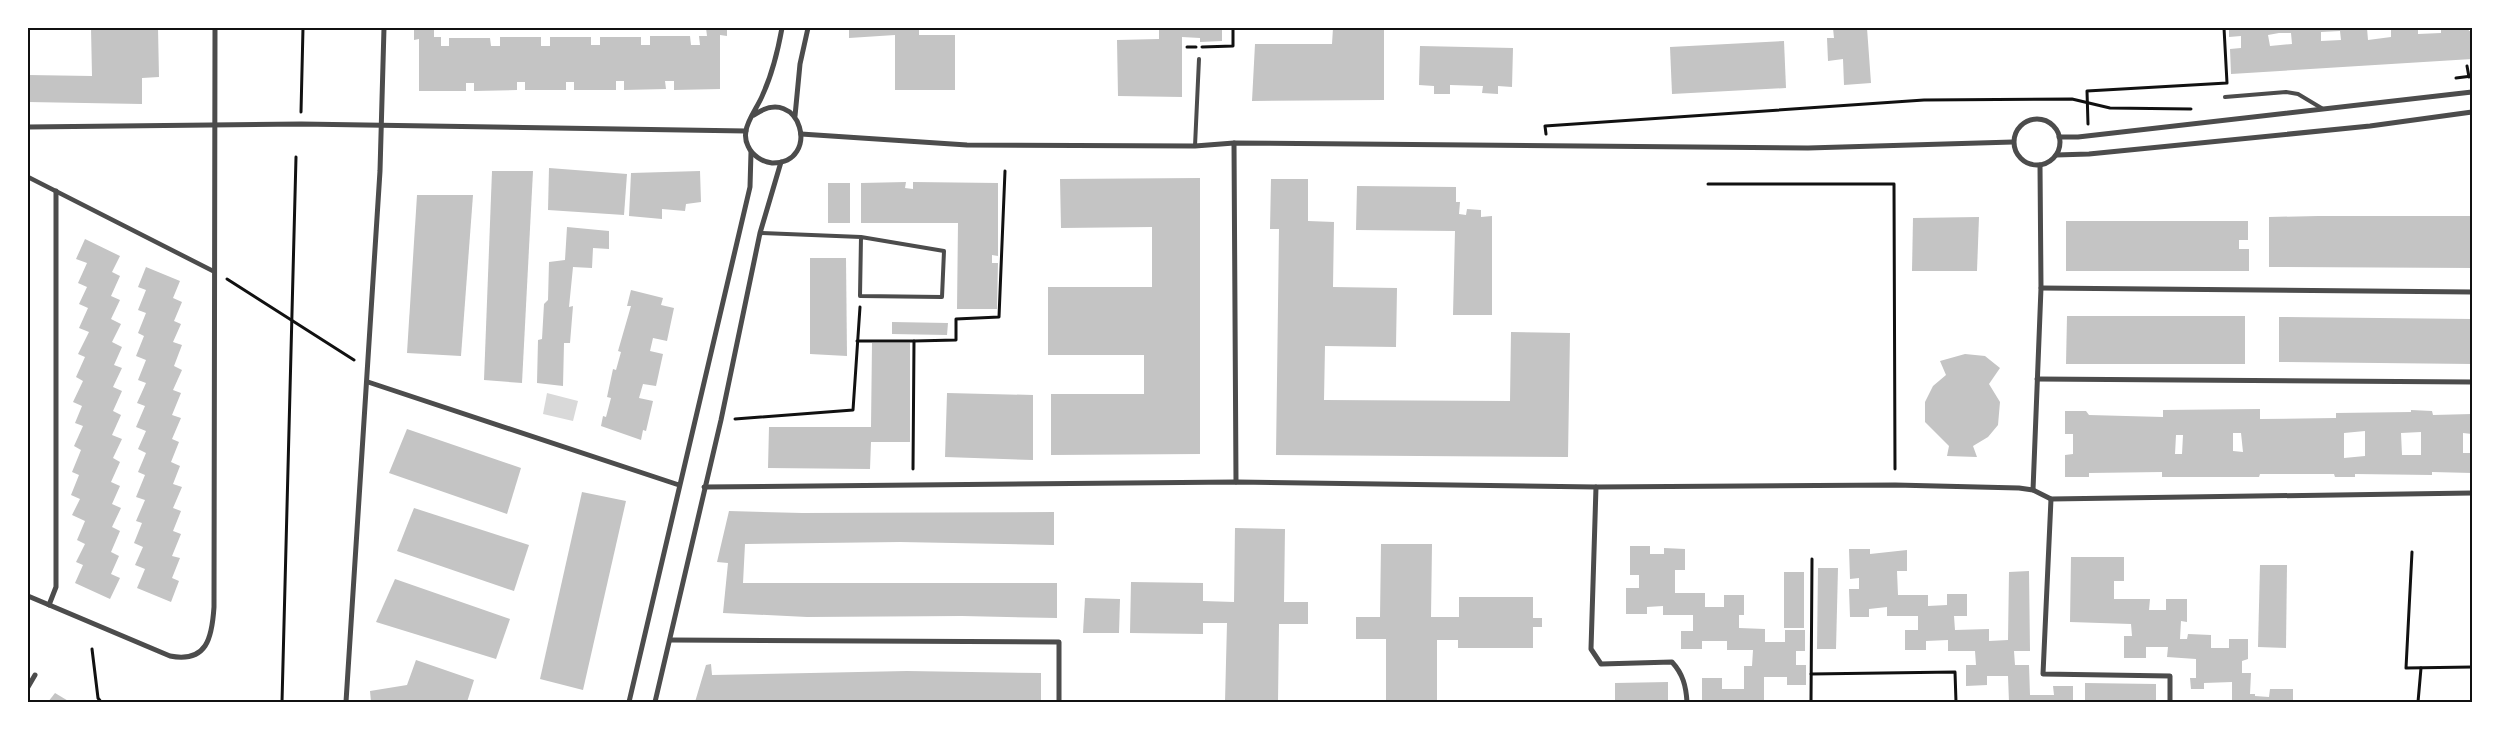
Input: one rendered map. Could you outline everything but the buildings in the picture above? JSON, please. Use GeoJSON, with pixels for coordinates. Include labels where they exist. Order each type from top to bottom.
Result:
{"type":"FeatureCollection","features":[{"type":"Feature","properties":{"kind":"street"},"geometry":{"type":"LineString","coordinates":[[28,596],[170,656],[184,658],[197,654],[208,644],[213,627],[214,607],[215,28]]}},
{"type":"Feature","properties":{"kind":"street"},"geometry":{"type":"LineString","coordinates":[[346,702],[383,125],[384,28]]}},
{"type":"Feature","properties":{"kind":"street"},"geometry":{"type":"LineString","coordinates":[[782,28],[776,57],[746,131],[748,146],[752,152],[768,162],[780,162],[789,158],[796,152],[802,134],[795,116],[800,64],[808,28]]}},
{"type":"Feature","properties":{"kind":"street"},"geometry":{"type":"LineString","coordinates":[[2059,137],[2088,136],[2472,92]]}},
{"type":"Feature","properties":{"kind":"street"},"geometry":{"type":"LineString","coordinates":[[754,114],[770,107],[779,107],[795,116]]}},
{"type":"Feature","properties":{"kind":"street"},"geometry":{"type":"LineString","coordinates":[[2056,155],[2089,154],[2362,127],[2472,112]]}},
{"type":"Feature","properties":{"kind":"street"},"geometry":{"type":"LineString","coordinates":[[2031,119],[2047,121],[2055,127],[2059,137],[2060,145],[2056,155],[2050,161],[2040,165],[2025,162],[2018,155],[2013,142],[2018,127],[2031,119]]}},
{"type":"Feature","properties":{"kind":"street"},"geometry":{"type":"LineString","coordinates":[[28,127],[301,124],[746,131]]}},
{"type":"Feature","properties":{"kind":"street"},"geometry":{"type":"LineString","coordinates":[[802,134],[967,145],[1195,146],[1234,143],[1808,148],[2013,142]]}},
{"type":"Feature","properties":{"kind":"street"},"geometry":{"type":"LineString","coordinates":[[1234,143],[1236,482]]}},
{"type":"Feature","properties":{"kind":"street"},"geometry":{"type":"LineString","coordinates":[[629,702],[750,187],[752,152]]}},
{"type":"Feature","properties":{"kind":"street"},"geometry":{"type":"LineString","coordinates":[[655,702],[721,420],[760,232],[780,162]]}},
{"type":"Feature","properties":{"kind":"street"},"geometry":{"type":"LineString","coordinates":[[2033,490],[2041,288],[2040,165]]}},
{"type":"Feature","properties":{"kind":"street"},"geometry":{"type":"LineString","coordinates":[[28,177],[214,271]]}},
{"type":"Feature","properties":{"kind":"street"},"geometry":{"type":"LineString","coordinates":[[49,605],[56,587],[56,191]]}},
{"type":"Feature","properties":{"kind":"street"},"geometry":{"type":"LineString","coordinates":[[2041,288],[2472,292]]}},
{"type":"Feature","properties":{"kind":"street"},"geometry":{"type":"LineString","coordinates":[[2037,379],[2472,382]]}},
{"type":"Feature","properties":{"kind":"street"},"geometry":{"type":"LineString","coordinates":[[368,382],[679,484]]}},
{"type":"Feature","properties":{"kind":"street"},"geometry":{"type":"LineString","coordinates":[[704,488],[1236,482],[1596,487],[1895,485],[2033,490],[2051,499],[2472,493]]}},
{"type":"Feature","properties":{"kind":"street"},"geometry":{"type":"LineString","coordinates":[[1596,487],[1591,649],[1601,664],[1672,662],[1681,672],[1687,702]]}},
{"type":"Feature","properties":{"kind":"street"},"geometry":{"type":"LineString","coordinates":[[2051,499],[2043,674],[2170,676],[2170,702]]}},
{"type":"Feature","properties":{"kind":"street"},"geometry":{"type":"LineString","coordinates":[[670,640],[1059,642],[1059,702]]}},
{"type":"Feature","properties":{"kind":"street"},"geometry":{"type":"LineString","coordinates":[[28,687],[35,675]]}},
{"type":"Feature","properties":{"kind":"lane"},"geometry":{"type":"LineString","coordinates":[[1195,146],[1199,59]]}},
{"type":"Feature","properties":{"kind":"lane"},"geometry":{"type":"LineString","coordinates":[[2225,97],[2286,92],[2298,94],[2323,110]]}},
{"type":"Feature","properties":{"kind":"lane"},"geometry":{"type":"LineString","coordinates":[[760,232],[861,237],[944,251],[942,297],[860,296],[861,237]]}},
{"type":"Feature","properties":{"kind":"path"},"geometry":{"type":"LineString","coordinates":[[301,124],[303,28]]}},
{"type":"Feature","properties":{"kind":"path"},"geometry":{"type":"LineString","coordinates":[[1187,47],[1232,46],[1233,28]]}},
{"type":"Feature","properties":{"kind":"path"},"geometry":{"type":"LineString","coordinates":[[2088,136],[2087,91],[2228,83],[2224,28]]}},
{"type":"Feature","properties":{"kind":"path"},"geometry":{"type":"LineString","coordinates":[[2450,79],[2472,76]]}},
{"type":"Feature","properties":{"kind":"path"},"geometry":{"type":"LineString","coordinates":[[1546,147],[1546,126],[1924,100],[2072,99],[2110,108],[2169,110],[2196,108]]}},
{"type":"Feature","properties":{"kind":"path"},"geometry":{"type":"LineString","coordinates":[[282,702],[296,157]]}},
{"type":"Feature","properties":{"kind":"path"},"geometry":{"type":"LineString","coordinates":[[857,341],[914,342],[956,340],[956,319],[999,317],[1005,171]]}},
{"type":"Feature","properties":{"kind":"path"},"geometry":{"type":"LineString","coordinates":[[1708,184],[1894,184],[1895,469]]}},
{"type":"Feature","properties":{"kind":"path"},"geometry":{"type":"LineString","coordinates":[[214,271],[353,359],[368,382]]}},
{"type":"Feature","properties":{"kind":"path"},"geometry":{"type":"LineString","coordinates":[[721,420],[853,410],[860,296]]}},
{"type":"Feature","properties":{"kind":"path"},"geometry":{"type":"LineString","coordinates":[[913,469],[914,342]]}},
{"type":"Feature","properties":{"kind":"path"},"geometry":{"type":"LineString","coordinates":[[2412,552],[2406,668],[2472,668]]}},
{"type":"Feature","properties":{"kind":"path"},"geometry":{"type":"LineString","coordinates":[[1811,702],[1812,559]]}},
{"type":"Feature","properties":{"kind":"path"},"geometry":{"type":"LineString","coordinates":[[92,649],[98,698],[101,702]]}},
{"type":"Feature","properties":{"kind":"path"},"geometry":{"type":"LineString","coordinates":[[2418,702],[2421,668]]}},
{"type":"Feature","properties":{"kind":"path"},"geometry":{"type":"LineString","coordinates":[[1811,674],[1955,672],[1956,702]]}},
{"type":"Feature","properties":{"kind":"shaded area"},"geometry":{"type":"Polygon","coordinates":[[[547,393],[578,401],[573,421],[543,414],[547,393]]]}}]}
